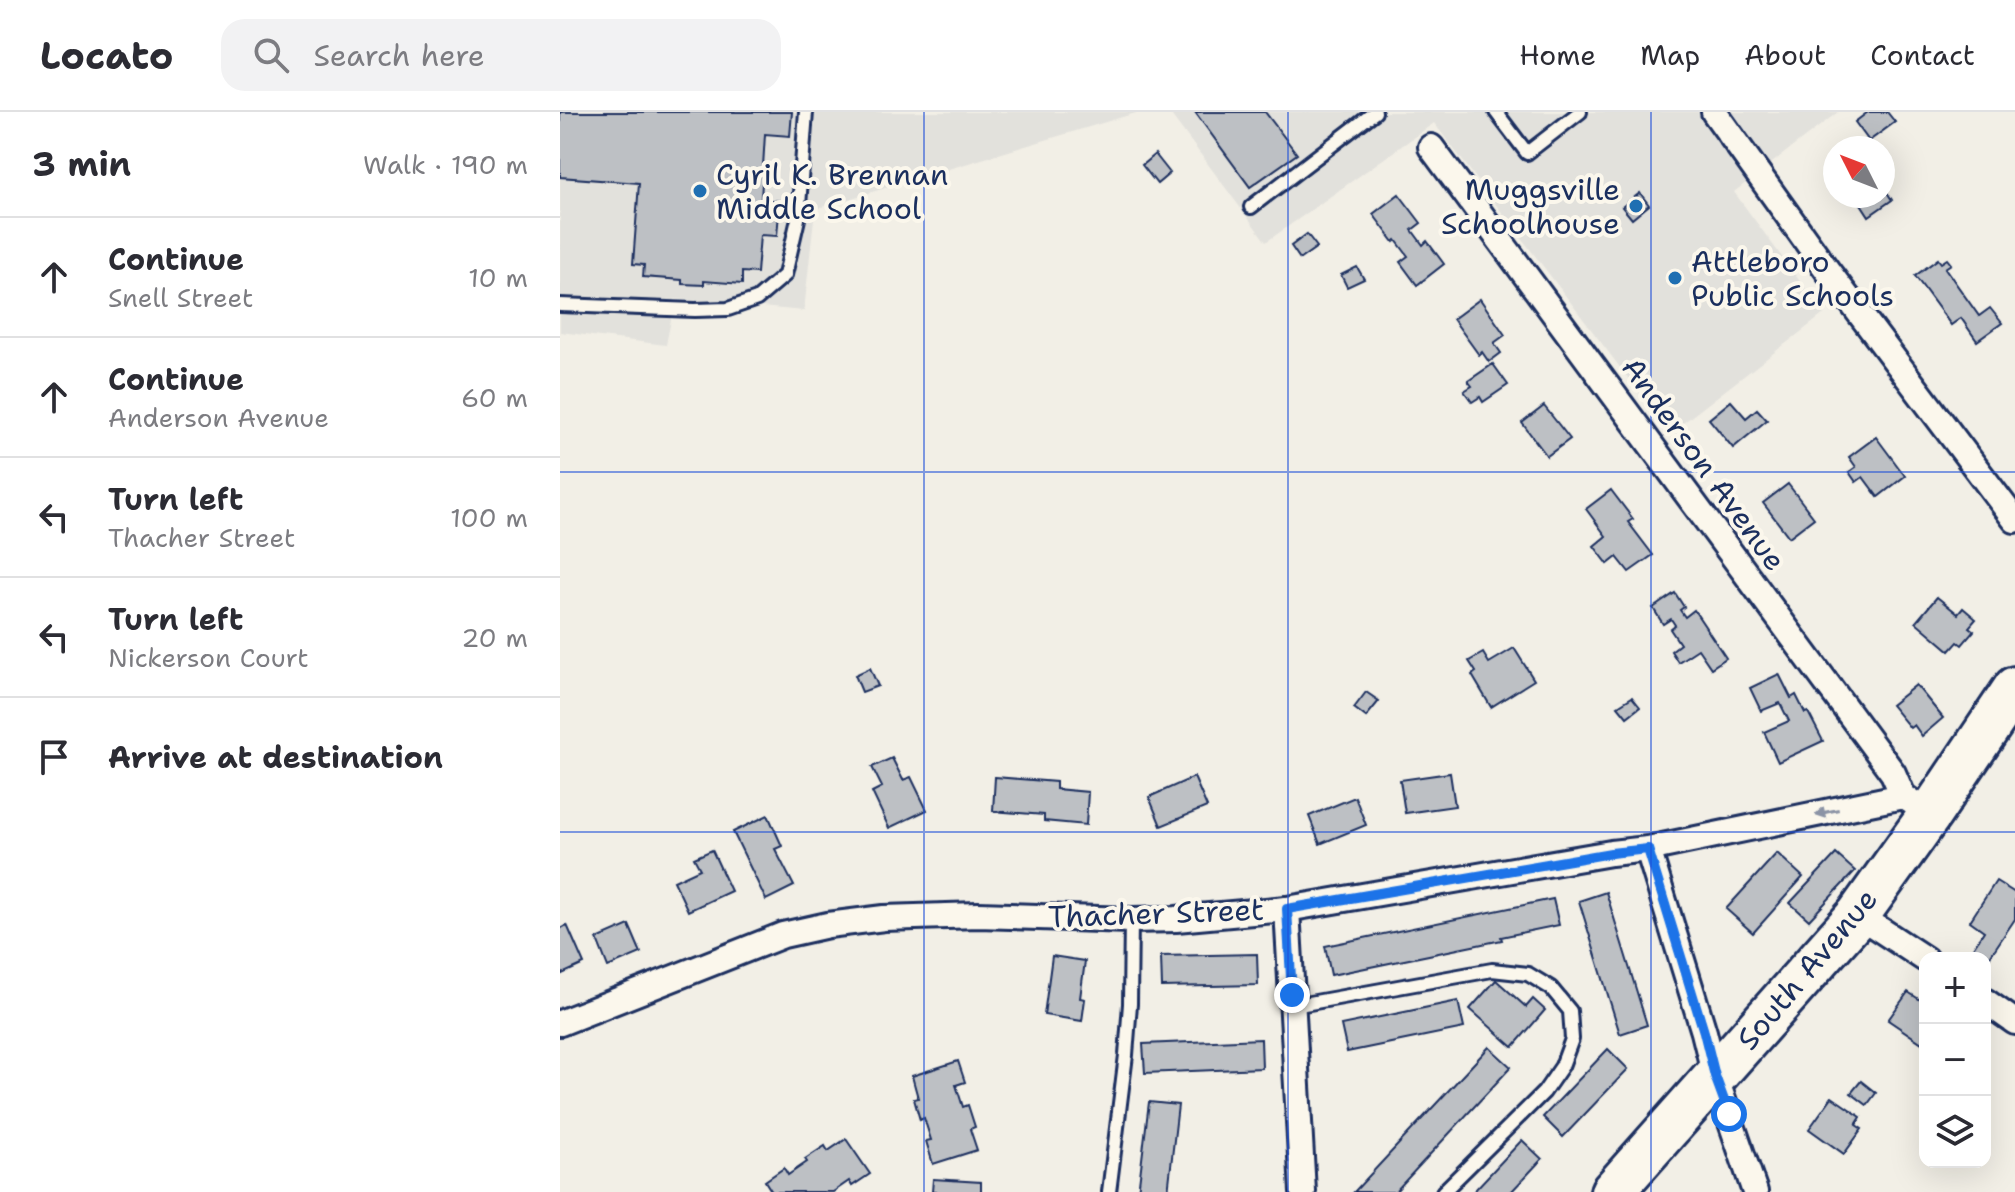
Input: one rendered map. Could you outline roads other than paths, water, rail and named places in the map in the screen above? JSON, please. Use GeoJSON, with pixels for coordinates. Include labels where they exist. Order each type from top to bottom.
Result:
{"type":"FeatureCollection","features":[{"type":"Feature","properties":{"kind":"highway"},"geometry":{"type":"LineString","coordinates":[[1917,805],[2015,688]]}},
{"type":"Feature","properties":{"kind":"highway","name":"South Avenue"},"geometry":{"type":"LineString","coordinates":[[1612,1192],[1858,915],[1917,805]]}},
{"type":"Feature","properties":{"kind":"street"},"geometry":{"type":"LineString","coordinates":[[1714,112],[1827,270],[2015,520]]}},
{"type":"Feature","properties":{"kind":"street","name":"Anderson Avenue"},"geometry":{"type":"LineString","coordinates":[[1431,147],[1917,805]]}},
{"type":"Feature","properties":{"kind":"street","name":"Thacher Street"},"geometry":{"type":"LineString","coordinates":[[560,1023],[783,935],[828,925],[884,918],[978,915],[1176,919],[1287,909],[1611,853],[1917,805]]}},
{"type":"Feature","properties":{"kind":"street"},"geometry":{"type":"LineString","coordinates":[[1648,849],[1715,1076],[1755,1192]]}},
{"type":"Feature","properties":{"kind":"street"},"geometry":{"type":"LineString","coordinates":[[1287,909],[1303,1192]]}},
{"type":"Feature","properties":{"kind":"street"},"geometry":{"type":"LineString","coordinates":[[1858,915],[1919,955]]}},
{"type":"Feature","properties":{"kind":"street"},"geometry":{"type":"LineString","coordinates":[[1991,1005],[2015,1022]]}},
{"type":"Feature","properties":{"kind":"lane"},"geometry":{"type":"LineString","coordinates":[[560,305],[728,309],[757,299],[785,275],[798,219],[806,112]]}},
{"type":"Feature","properties":{"kind":"lane"},"geometry":{"type":"LineString","coordinates":[[1251,207],[1375,112]]}},
{"type":"Feature","properties":{"kind":"lane"},"geometry":{"type":"LineString","coordinates":[[1496,112],[1527,153],[1580,112]]}},
{"type":"Feature","properties":{"kind":"lane"},"geometry":{"type":"LineString","coordinates":[[1109,1192],[1127,1042],[1131,920]]}},
{"type":"Feature","properties":{"kind":"lane"},"geometry":{"type":"LineString","coordinates":[[1293,1006],[1492,970],[1528,974],[1551,988],[1570,1011],[1572,1039],[1562,1066],[1544,1092],[1443,1192]]}},
{"type":"Feature","properties":{"kind":"place","name":"Cyril K. Brennan Middle School"},"geometry":{"type":"Point","coordinates":[700,191]}},
{"type":"Feature","properties":{"kind":"place","name":"Muggsville Schoolhouse"},"geometry":{"type":"Point","coordinates":[1636,206]}},
{"type":"Feature","properties":{"kind":"place","name":"Attleboro Public Schools"},"geometry":{"type":"Point","coordinates":[1675,278]}}]}
